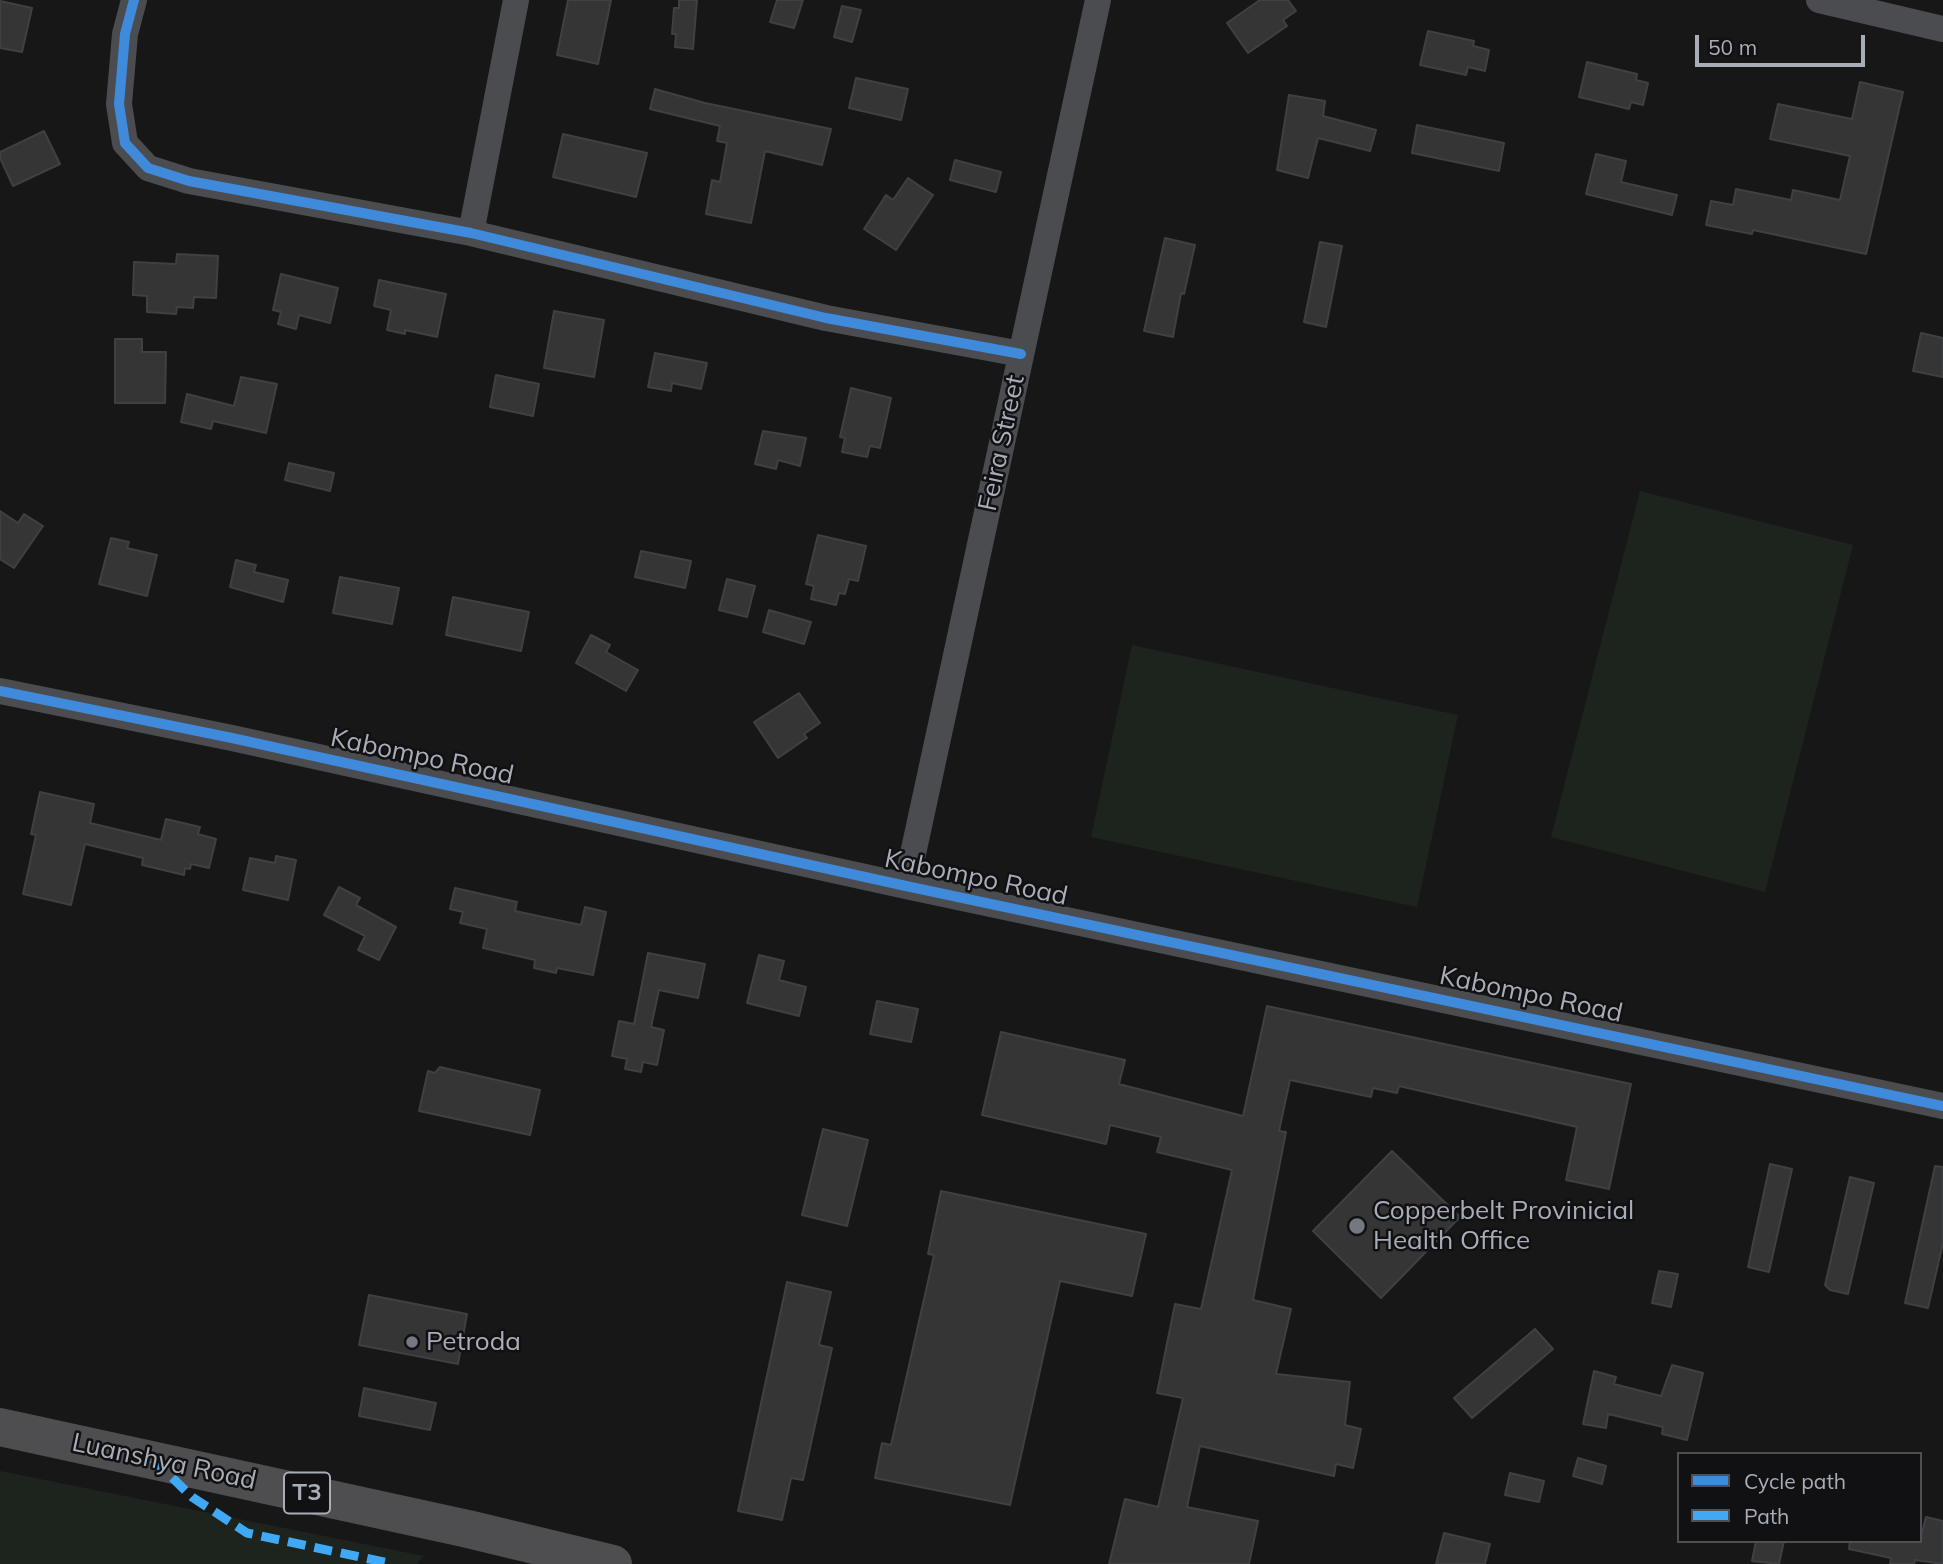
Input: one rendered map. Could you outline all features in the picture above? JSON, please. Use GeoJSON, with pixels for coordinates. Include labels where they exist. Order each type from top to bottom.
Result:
{"type":"FeatureCollection","features":[{"type":"Feature","properties":{"kind":"highway","name":"Luanshya Road"},"geometry":{"type":"LineString","coordinates":[[0,1427],[427,1520],[613,1564]]}},
{"type":"Feature","properties":{"kind":"street"},"geometry":{"type":"LineString","coordinates":[[134,0],[125,34],[119,104],[125,143],[148,168],[189,181],[471,233],[826,318],[1021,354]]}},
{"type":"Feature","properties":{"kind":"street"},"geometry":{"type":"LineString","coordinates":[[471,233],[516,0]]}},
{"type":"Feature","properties":{"kind":"street","name":"Feira Street"},"geometry":{"type":"LineString","coordinates":[[906,886],[1098,0]]}},
{"type":"Feature","properties":{"kind":"street"},"geometry":{"type":"LineString","coordinates":[[1819,0],[1943,29]]}},
{"type":"Feature","properties":{"kind":"street","name":"Kabompo Road"},"geometry":{"type":"LineString","coordinates":[[0,691],[232,738],[906,886],[1943,1106]]}},
{"type":"Feature","properties":{"kind":"shaded area"},"geometry":{"type":"Polygon","coordinates":[[[1640,491],[1853,545],[1765,892],[1551,837],[1640,491]]]}},
{"type":"Feature","properties":{"kind":"shaded area"},"geometry":{"type":"Polygon","coordinates":[[[1132,645],[1458,715],[1417,907],[1091,837],[1132,645]]]}},
{"type":"Feature","properties":{"kind":"shaded area"},"geometry":{"type":"Polygon","coordinates":[[[0,1471],[424,1556],[417,1564],[0,1564],[0,1471]]]}},
{"type":"Feature","properties":{"kind":"building"},"geometry":{"type":"Polygon","coordinates":[[[568,0],[611,0],[598,64],[557,55],[568,0]]]}},
{"type":"Feature","properties":{"kind":"building"},"geometry":{"type":"Polygon","coordinates":[[[679,0],[697,0],[693,49],[675,47],[676,34],[672,34],[674,8],[679,8],[679,0]]]}},
{"type":"Feature","properties":{"kind":"building"},"geometry":{"type":"Polygon","coordinates":[[[777,0],[803,0],[794,28],[770,22],[777,0]]]}},
{"type":"Feature","properties":{"kind":"building"},"geometry":{"type":"Polygon","coordinates":[[[1260,0],[1288,0],[1296,11],[1283,20],[1287,26],[1248,53],[1227,23],[1260,0]]]}},
{"type":"Feature","properties":{"kind":"building"},"geometry":{"type":"Polygon","coordinates":[[[0,1],[32,8],[22,52],[0,48],[0,1]]]}},
{"type":"Feature","properties":{"kind":"building"},"geometry":{"type":"Polygon","coordinates":[[[842,6],[861,10],[852,42],[834,37],[842,6]]]}},
{"type":"Feature","properties":{"kind":"building"},"geometry":{"type":"Polygon","coordinates":[[[1428,31],[1474,41],[1473,46],[1489,50],[1485,71],[1468,67],[1466,75],[1420,65],[1428,31]]]}},
{"type":"Feature","properties":{"kind":"building"},"geometry":{"type":"Polygon","coordinates":[[[1587,62],[1637,74],[1636,80],[1648,83],[1643,105],[1631,102],[1629,109],[1579,97],[1587,62]]]}},
{"type":"Feature","properties":{"kind":"building"},"geometry":{"type":"Polygon","coordinates":[[[856,78],[908,89],[901,120],[849,108],[856,78]]]}},
{"type":"Feature","properties":{"kind":"building"},"geometry":{"type":"Polygon","coordinates":[[[1860,82],[1903,92],[1866,254],[1753,230],[1752,234],[1706,225],[1711,201],[1733,205],[1736,189],[1791,200],[1793,190],[1840,200],[1850,156],[1770,139],[1778,104],[1852,119],[1860,82]]]}},
{"type":"Feature","properties":{"kind":"building"},"geometry":{"type":"Polygon","coordinates":[[[655,89],[705,103],[831,129],[822,165],[765,151],[751,223],[706,214],[712,180],[720,182],[727,143],[717,141],[720,126],[650,109],[655,89]]]}},
{"type":"Feature","properties":{"kind":"building"},"geometry":{"type":"Polygon","coordinates":[[[1289,95],[1325,101],[1323,116],[1376,130],[1370,151],[1318,138],[1308,178],[1277,170],[1289,95]]]}},
{"type":"Feature","properties":{"kind":"building"},"geometry":{"type":"Polygon","coordinates":[[[1417,125],[1504,143],[1499,171],[1412,153],[1417,125]]]}},
{"type":"Feature","properties":{"kind":"building"},"geometry":{"type":"Polygon","coordinates":[[[44,131],[60,164],[13,186],[0,158],[0,152],[44,131]]]}},
{"type":"Feature","properties":{"kind":"building"},"geometry":{"type":"Polygon","coordinates":[[[563,134],[647,153],[636,197],[553,177],[563,134]]]}},
{"type":"Feature","properties":{"kind":"building"},"geometry":{"type":"Polygon","coordinates":[[[1596,154],[1626,161],[1621,182],[1677,195],[1672,215],[1586,194],[1596,154]]]}},
{"type":"Feature","properties":{"kind":"building"},"geometry":{"type":"Polygon","coordinates":[[[955,160],[1001,172],[996,192],[950,180],[955,160]]]}},
{"type":"Feature","properties":{"kind":"building"},"geometry":{"type":"Polygon","coordinates":[[[908,178],[933,195],[896,250],[864,229],[886,195],[893,200],[908,178]]]}},
{"type":"Feature","properties":{"kind":"building"},"geometry":{"type":"Polygon","coordinates":[[[1165,238],[1195,245],[1184,294],[1181,293],[1173,337],[1144,331],[1165,238]]]}},
{"type":"Feature","properties":{"kind":"building"},"geometry":{"type":"Polygon","coordinates":[[[1320,242],[1342,246],[1326,327],[1304,322],[1320,242]]]}},
{"type":"Feature","properties":{"kind":"building"},"geometry":{"type":"Polygon","coordinates":[[[177,254],[218,256],[216,298],[194,297],[193,308],[177,307],[176,314],[147,312],[147,296],[133,295],[134,262],[176,264],[177,254]]]}},
{"type":"Feature","properties":{"kind":"building"},"geometry":{"type":"Polygon","coordinates":[[[281,274],[338,288],[330,323],[299,315],[296,329],[278,324],[281,312],[273,310],[281,274]]]}},
{"type":"Feature","properties":{"kind":"building"},"geometry":{"type":"Polygon","coordinates":[[[379,280],[446,294],[437,337],[405,330],[405,334],[387,330],[391,310],[374,306],[379,280]]]}},
{"type":"Feature","properties":{"kind":"building"},"geometry":{"type":"Polygon","coordinates":[[[554,311],[604,320],[594,377],[544,368],[554,311]]]}},
{"type":"Feature","properties":{"kind":"building"},"geometry":{"type":"Polygon","coordinates":[[[1921,333],[1943,338],[1943,377],[1913,371],[1921,333]]]}},
{"type":"Feature","properties":{"kind":"building"},"geometry":{"type":"Polygon","coordinates":[[[115,339],[142,339],[142,352],[166,352],[165,403],[115,403],[115,339]]]}},
{"type":"Feature","properties":{"kind":"building"},"geometry":{"type":"Polygon","coordinates":[[[655,353],[707,363],[701,389],[672,383],[671,391],[648,387],[655,353]]]}},
{"type":"Feature","properties":{"kind":"building"},"geometry":{"type":"Polygon","coordinates":[[[496,375],[539,384],[533,416],[490,407],[496,375]]]}},
{"type":"Feature","properties":{"kind":"building"},"geometry":{"type":"Polygon","coordinates":[[[241,377],[277,384],[266,433],[213,421],[211,429],[181,422],[187,394],[234,406],[241,377]]]}},
{"type":"Feature","properties":{"kind":"building"},"geometry":{"type":"Polygon","coordinates":[[[851,388],[891,398],[880,448],[870,446],[867,457],[842,452],[845,438],[840,437],[851,388]]]}},
{"type":"Feature","properties":{"kind":"building"},"geometry":{"type":"Polygon","coordinates":[[[763,431],[806,438],[800,466],[778,460],[776,469],[755,464],[763,431]]]}},
{"type":"Feature","properties":{"kind":"building"},"geometry":{"type":"Polygon","coordinates":[[[289,463],[334,473],[330,491],[285,480],[289,463]]]}},
{"type":"Feature","properties":{"kind":"building"},"geometry":{"type":"Polygon","coordinates":[[[0,511],[18,523],[24,514],[43,526],[14,568],[0,559],[0,511]]]}},
{"type":"Feature","properties":{"kind":"building"},"geometry":{"type":"Polygon","coordinates":[[[818,535],[866,546],[858,581],[849,579],[845,594],[839,593],[836,605],[811,599],[814,586],[806,584],[818,535]]]}},
{"type":"Feature","properties":{"kind":"building"},"geometry":{"type":"Polygon","coordinates":[[[111,538],[129,542],[127,548],[157,555],[147,596],[99,584],[111,538]]]}},
{"type":"Feature","properties":{"kind":"building"},"geometry":{"type":"Polygon","coordinates":[[[641,551],[691,561],[685,588],[635,577],[641,551]]]}},
{"type":"Feature","properties":{"kind":"building"},"geometry":{"type":"Polygon","coordinates":[[[236,560],[256,565],[254,572],[288,580],[283,602],[230,587],[236,560]]]}},
{"type":"Feature","properties":{"kind":"building"},"geometry":{"type":"Polygon","coordinates":[[[340,577],[399,588],[392,624],[333,613],[340,577]]]}},
{"type":"Feature","properties":{"kind":"building"},"geometry":{"type":"Polygon","coordinates":[[[727,579],[755,586],[747,617],[719,610],[727,579]]]}},
{"type":"Feature","properties":{"kind":"building"},"geometry":{"type":"Polygon","coordinates":[[[453,597],[529,612],[521,651],[446,635],[453,597]]]}},
{"type":"Feature","properties":{"kind":"building"},"geometry":{"type":"Polygon","coordinates":[[[769,610],[811,622],[804,644],[763,632],[769,610]]]}},
{"type":"Feature","properties":{"kind":"building"},"geometry":{"type":"Polygon","coordinates":[[[591,635],[610,645],[606,652],[638,670],[626,691],[576,663],[591,635]]]}},
{"type":"Feature","properties":{"kind":"building"},"geometry":{"type":"Polygon","coordinates":[[[799,693],[820,723],[804,734],[807,738],[778,758],[754,722],[799,693]]]}},
{"type":"Feature","properties":{"kind":"building"},"geometry":{"type":"Polygon","coordinates":[[[40,792],[94,804],[90,823],[161,840],[166,819],[200,827],[198,834],[216,839],[209,868],[191,864],[190,869],[185,868],[184,875],[142,865],[143,858],[85,844],[71,905],[23,894],[36,835],[31,834],[40,792]]]}},
{"type":"Feature","properties":{"kind":"building"},"geometry":{"type":"Polygon","coordinates":[[[276,856],[296,860],[288,900],[243,890],[250,858],[275,863],[276,856]]]}},
{"type":"Feature","properties":{"kind":"building"},"geometry":{"type":"Polygon","coordinates":[[[339,887],[360,898],[356,905],[396,927],[379,960],[358,950],[365,936],[324,915],[339,887]]]}},
{"type":"Feature","properties":{"kind":"building"},"geometry":{"type":"Polygon","coordinates":[[[455,888],[517,902],[515,911],[581,925],[585,907],[606,912],[593,975],[557,968],[556,973],[534,968],[535,960],[483,948],[487,929],[460,923],[463,912],[450,909],[455,888]]]}},
{"type":"Feature","properties":{"kind":"building"},"geometry":{"type":"Polygon","coordinates":[[[648,953],[705,964],[698,998],[659,990],[651,1027],[664,1030],[657,1065],[643,1062],[641,1072],[625,1069],[627,1059],[612,1056],[619,1021],[634,1024],[648,953]]]}},
{"type":"Feature","properties":{"kind":"building"},"geometry":{"type":"Polygon","coordinates":[[[759,955],[784,961],[779,980],[806,987],[799,1016],[747,1003],[759,955]]]}},
{"type":"Feature","properties":{"kind":"building"},"geometry":{"type":"Polygon","coordinates":[[[877,1001],[918,1009],[911,1042],[870,1034],[877,1001]]]}},
{"type":"Feature","properties":{"kind":"building"},"geometry":{"type":"Polygon","coordinates":[[[1267,1006],[1631,1084],[1609,1189],[1566,1180],[1577,1127],[1399,1086],[1397,1093],[1373,1088],[1371,1097],[1290,1080],[1279,1131],[1286,1132],[1253,1300],[1291,1309],[1276,1374],[1350,1382],[1345,1425],[1361,1429],[1353,1468],[1336,1464],[1334,1476],[1200,1446],[1187,1507],[1258,1521],[1249,1564],[1109,1564],[1125,1499],[1158,1507],[1183,1398],[1157,1393],[1175,1304],[1201,1309],[1232,1170],[1157,1152],[1161,1137],[1110,1125],[1106,1144],[982,1115],[1001,1032],[1125,1060],[1119,1084],[1243,1116],[1267,1006]]]}},
{"type":"Feature","properties":{"kind":"building"},"geometry":{"type":"Polygon","coordinates":[[[440,1067],[540,1090],[530,1135],[419,1111],[428,1071],[435,1073],[440,1067]]]}},
{"type":"Feature","properties":{"kind":"building"},"geometry":{"type":"Polygon","coordinates":[[[823,1129],[868,1140],[847,1226],[802,1215],[823,1129]]]}},
{"type":"Feature","properties":{"kind":"building"},"geometry":{"type":"Polygon","coordinates":[[[1392,1151],[1460,1217],[1381,1298],[1313,1231],[1392,1151]]]}},
{"type":"Feature","properties":{"kind":"building"},"geometry":{"type":"Polygon","coordinates":[[[1770,1164],[1792,1169],[1769,1272],[1748,1267],[1770,1164]]]}},
{"type":"Feature","properties":{"kind":"building"},"geometry":{"type":"Polygon","coordinates":[[[1935,1166],[1943,1167],[1943,1243],[1928,1308],[1905,1303],[1935,1166]]]}},
{"type":"Feature","properties":{"kind":"building"},"geometry":{"type":"Polygon","coordinates":[[[1850,1177],[1874,1183],[1848,1294],[1830,1290],[1825,1285],[1850,1177]]]}},
{"type":"Feature","properties":{"kind":"building"},"geometry":{"type":"Polygon","coordinates":[[[941,1191],[1146,1234],[1132,1296],[1060,1281],[1010,1505],[875,1478],[882,1443],[891,1445],[934,1255],[928,1254],[941,1191]]]}},
{"type":"Feature","properties":{"kind":"building"},"geometry":{"type":"Polygon","coordinates":[[[1659,1271],[1678,1274],[1671,1307],[1652,1303],[1659,1271]]]}},
{"type":"Feature","properties":{"kind":"building"},"geometry":{"type":"Polygon","coordinates":[[[787,1282],[831,1292],[819,1345],[832,1348],[803,1480],[791,1478],[782,1520],[738,1511],[787,1282]]]}},
{"type":"Feature","properties":{"kind":"building"},"geometry":{"type":"Polygon","coordinates":[[[369,1295],[467,1314],[458,1364],[359,1345],[369,1295]]]}},
{"type":"Feature","properties":{"kind":"building"},"geometry":{"type":"Polygon","coordinates":[[[1535,1329],[1553,1349],[1472,1418],[1454,1398],[1535,1329]]]}},
{"type":"Feature","properties":{"kind":"building"},"geometry":{"type":"Polygon","coordinates":[[[1672,1365],[1703,1373],[1687,1440],[1662,1434],[1663,1427],[1608,1414],[1606,1428],[1583,1424],[1594,1371],[1616,1377],[1614,1384],[1661,1396],[1672,1365]]]}},
{"type":"Feature","properties":{"kind":"building"},"geometry":{"type":"Polygon","coordinates":[[[364,1388],[436,1403],[430,1430],[359,1416],[364,1388]]]}},
{"type":"Feature","properties":{"kind":"building"},"geometry":{"type":"Polygon","coordinates":[[[1578,1458],[1606,1466],[1602,1484],[1573,1476],[1578,1458]]]}},
{"type":"Feature","properties":{"kind":"building"},"geometry":{"type":"Polygon","coordinates":[[[1510,1473],[1544,1481],[1539,1502],[1505,1495],[1510,1473]]]}},
{"type":"Feature","properties":{"kind":"building"},"geometry":{"type":"Polygon","coordinates":[[[1926,1517],[1943,1521],[1943,1564],[1915,1560],[1914,1564],[1890,1564],[1891,1558],[1849,1549],[1850,1543],[1922,1543],[1926,1517]]]}},
{"type":"Feature","properties":{"kind":"building"},"geometry":{"type":"Polygon","coordinates":[[[1444,1533],[1490,1544],[1485,1564],[1436,1564],[1444,1533]]]}},
{"type":"Feature","properties":{"kind":"building"},"geometry":{"type":"Polygon","coordinates":[[[1756,1543],[1784,1543],[1779,1564],[1752,1561],[1756,1543]]]}},
{"type":"Feature","properties":{"kind":"marked path"},"geometry":{"type":"LineString","coordinates":[[153,1459],[192,1497],[247,1533],[393,1564]]}},
{"type":"Feature","properties":{"kind":"cycle path"},"geometry":{"type":"LineString","coordinates":[[134,0],[125,34],[119,104],[125,143],[148,168],[189,181],[471,233],[826,318],[1021,354]]}},
{"type":"Feature","properties":{"kind":"cycle path"},"geometry":{"type":"LineString","coordinates":[[0,691],[232,738],[906,886],[1943,1106]]}},
{"type":"Feature","properties":{"kind":"place","name":"Copperbelt Provinicial Health Office"},"geometry":{"type":"Point","coordinates":[1357,1226]}},
{"type":"Feature","properties":{"kind":"place","name":"Petroda"},"geometry":{"type":"Point","coordinates":[412,1342]}}]}
